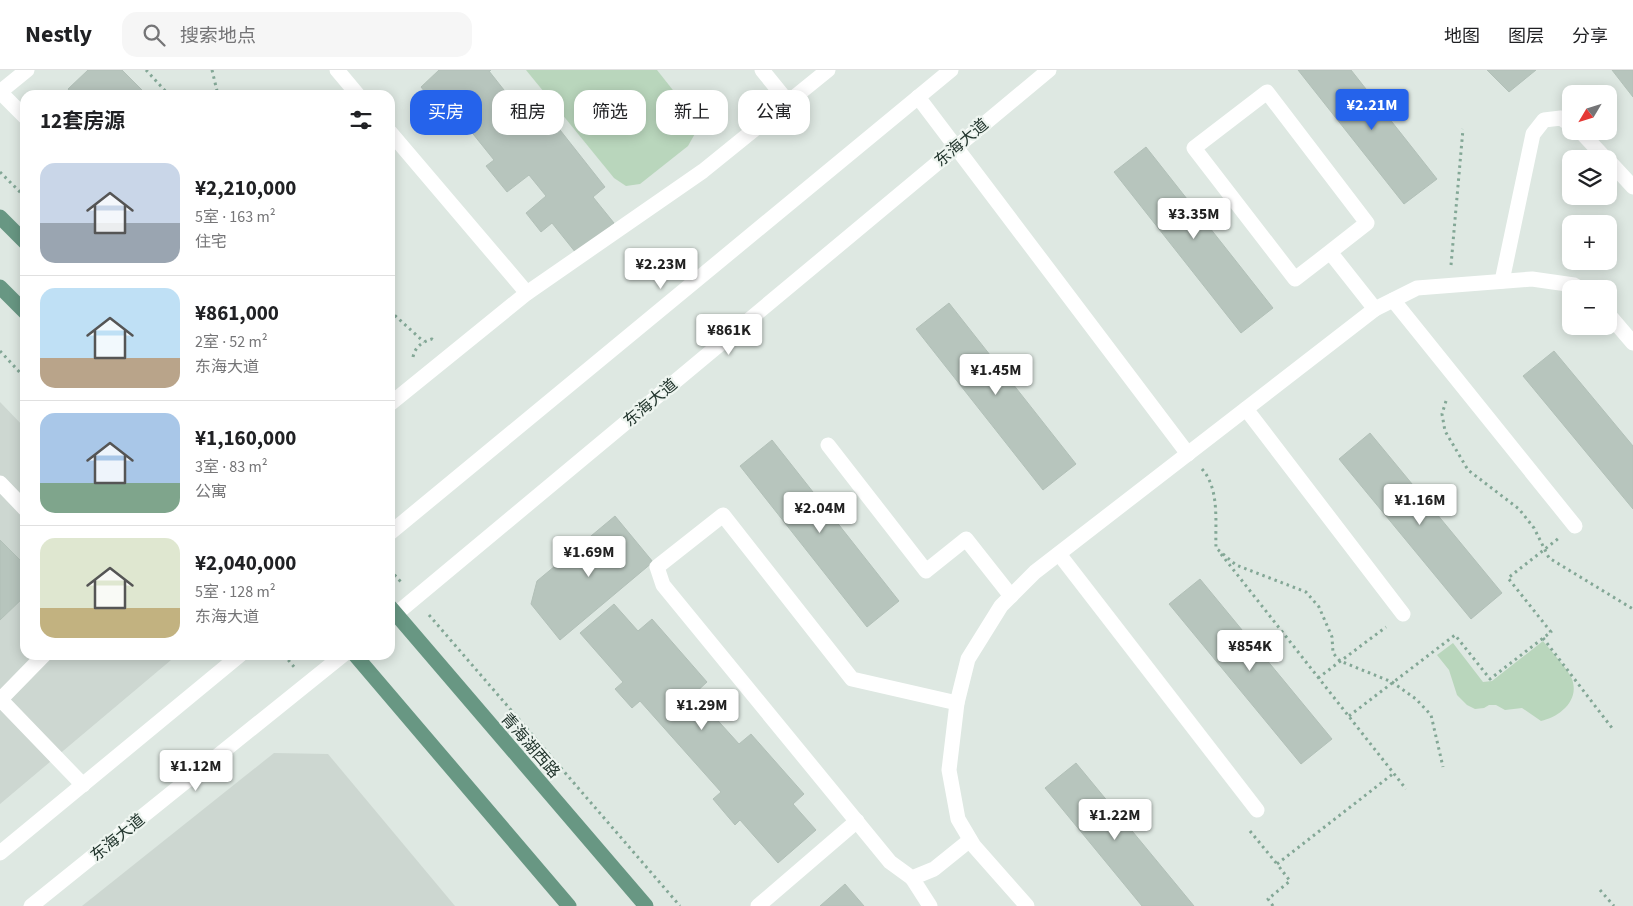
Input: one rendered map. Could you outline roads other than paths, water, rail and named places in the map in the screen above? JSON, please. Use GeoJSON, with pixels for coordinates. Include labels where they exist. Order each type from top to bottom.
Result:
{"type":"FeatureCollection","features":[{"type":"Feature","properties":{"kind":"main road"},"geometry":{"type":"LineString","coordinates":[[0,217],[20,237]]}},
{"type":"Feature","properties":{"kind":"main road"},"geometry":{"type":"LineString","coordinates":[[0,286],[20,307]]}},
{"type":"Feature","properties":{"kind":"main road","name":"青海湖西路"},"geometry":{"type":"LineString","coordinates":[[395,616],[646,906]]}},
{"type":"Feature","properties":{"kind":"main road"},"geometry":{"type":"LineString","coordinates":[[359,660],[569,906]]}},
{"type":"Feature","properties":{"kind":"street"},"geometry":{"type":"LineString","coordinates":[[20,112],[0,92],[27,70]]}},
{"type":"Feature","properties":{"kind":"street"},"geometry":{"type":"LineString","coordinates":[[337,70],[354,90]]}},
{"type":"Feature","properties":{"kind":"street"},"geometry":{"type":"LineString","coordinates":[[762,70],[778,90]]}},
{"type":"Feature","properties":{"kind":"street"},"geometry":{"type":"LineString","coordinates":[[803,90],[828,70]]}},
{"type":"Feature","properties":{"kind":"street"},"geometry":{"type":"LineString","coordinates":[[395,529],[951,70]]}},
{"type":"Feature","properties":{"kind":"street","name":"东海大道"},"geometry":{"type":"LineString","coordinates":[[395,611],[415,598],[1049,70]]}},
{"type":"Feature","properties":{"kind":"street"},"geometry":{"type":"LineString","coordinates":[[1267,92],[1367,223],[1330,252],[1295,279],[1194,148],[1267,92]]}},
{"type":"Feature","properties":{"kind":"street"},"geometry":{"type":"LineString","coordinates":[[918,97],[1188,454]]}},
{"type":"Feature","properties":{"kind":"street"},"geometry":{"type":"LineString","coordinates":[[1502,281],[1534,134],[1544,120],[1562,119]]}},
{"type":"Feature","properties":{"kind":"street"},"geometry":{"type":"LineString","coordinates":[[395,400],[527,293],[703,171],[747,135]]}},
{"type":"Feature","properties":{"kind":"street"},"geometry":{"type":"LineString","coordinates":[[395,138],[527,293]]}},
{"type":"Feature","properties":{"kind":"street"},"geometry":{"type":"LineString","coordinates":[[1589,140],[1598,150]]}},
{"type":"Feature","properties":{"kind":"street"},"geometry":{"type":"LineString","coordinates":[[1617,170],[1633,187]]}},
{"type":"Feature","properties":{"kind":"street"},"geometry":{"type":"LineString","coordinates":[[1330,252],[1375,309]]}},
{"type":"Feature","properties":{"kind":"street"},"geometry":{"type":"LineString","coordinates":[[1026,906],[970,840],[958,819],[949,770],[957,703],[968,660],[1001,606],[1035,572],[1375,309],[1417,288],[1532,278],[1562,282]]}},
{"type":"Feature","properties":{"kind":"street"},"geometry":{"type":"LineString","coordinates":[[1393,300],[1575,526]]}},
{"type":"Feature","properties":{"kind":"street"},"geometry":{"type":"LineString","coordinates":[[1617,325],[1633,344]]}},
{"type":"Feature","properties":{"kind":"street"},"geometry":{"type":"LineString","coordinates":[[1246,409],[1403,614]]}},
{"type":"Feature","properties":{"kind":"street"},"geometry":{"type":"LineString","coordinates":[[828,446],[926,571],[966,539],[1011,596]]}},
{"type":"Feature","properties":{"kind":"street"},"geometry":{"type":"LineString","coordinates":[[0,483],[20,504]]}},
{"type":"Feature","properties":{"kind":"street"},"geometry":{"type":"LineString","coordinates":[[930,906],[912,878],[890,862],[663,585],[657,567],[722,515],[852,679],[957,703]]}},
{"type":"Feature","properties":{"kind":"street"},"geometry":{"type":"LineString","coordinates":[[1059,554],[1257,810]]}},
{"type":"Feature","properties":{"kind":"street"},"geometry":{"type":"LineString","coordinates":[[39,660],[0,699],[83,785]]}},
{"type":"Feature","properties":{"kind":"street"},"geometry":{"type":"LineString","coordinates":[[0,853],[234,660]]}},
{"type":"Feature","properties":{"kind":"street","name":"东海大道"},"geometry":{"type":"LineString","coordinates":[[31,906],[338,660]]}},
{"type":"Feature","properties":{"kind":"street"},"geometry":{"type":"LineString","coordinates":[[758,906],[857,821]]}},
{"type":"Feature","properties":{"kind":"street"},"geometry":{"type":"LineString","coordinates":[[912,878],[934,868],[970,840]]}}]}
